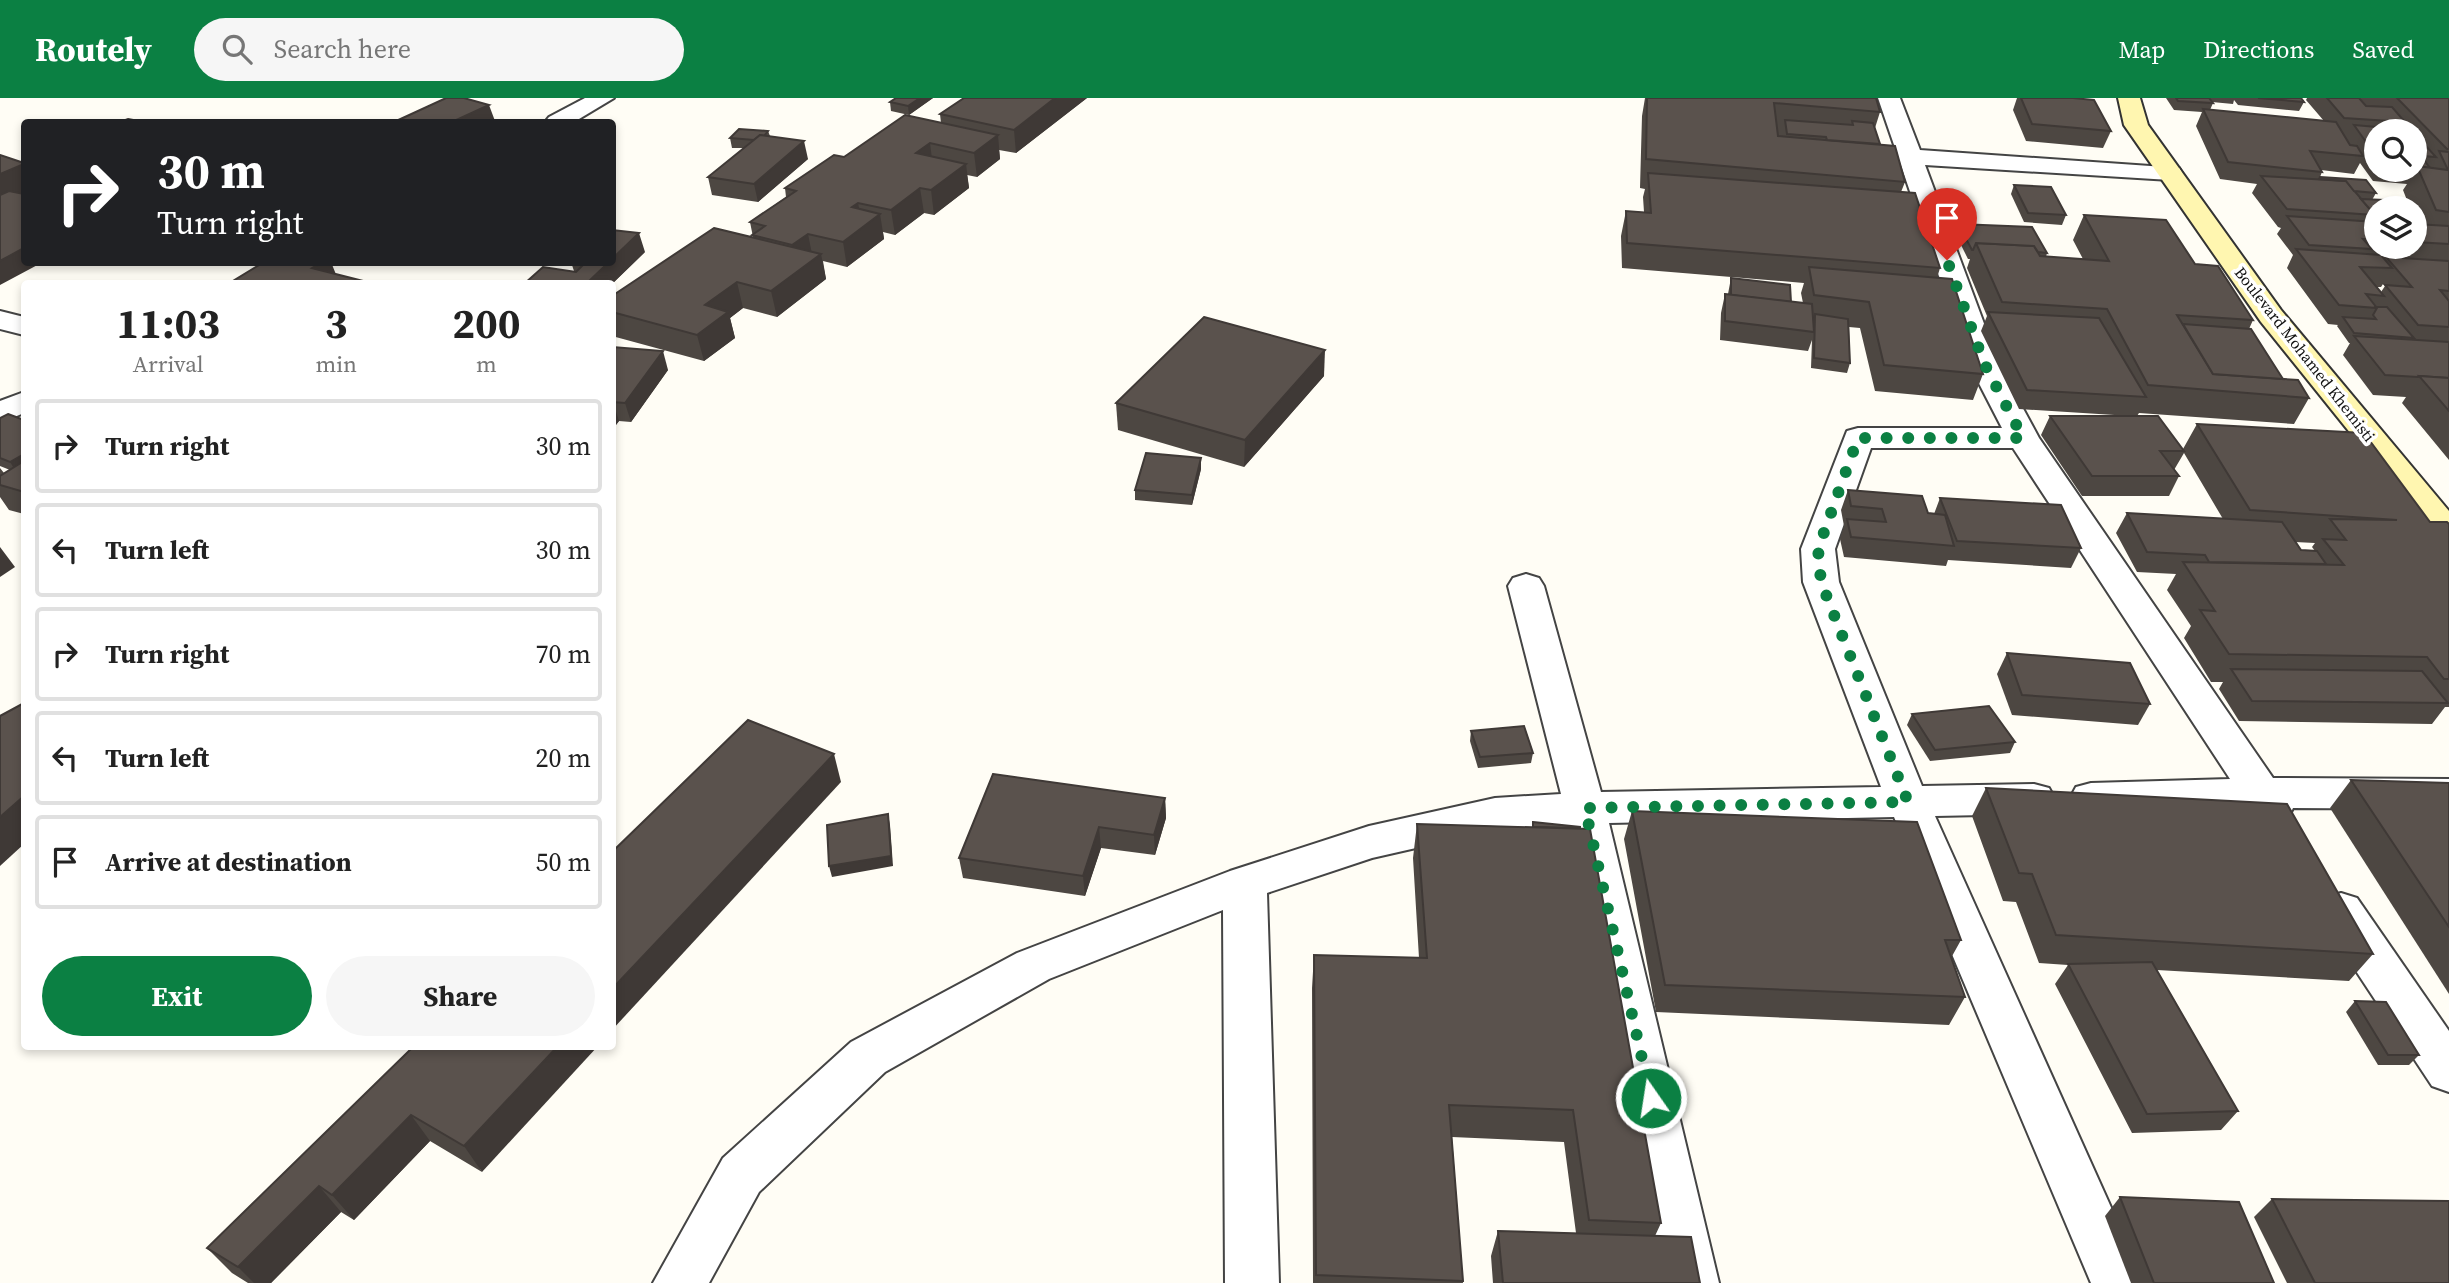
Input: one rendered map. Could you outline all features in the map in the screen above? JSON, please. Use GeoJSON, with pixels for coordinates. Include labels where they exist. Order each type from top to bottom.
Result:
{"type":"FeatureCollection","features":[{"type":"Feature","properties":{"kind":"main road","name":"Boulevard Mohamed Khemisti"},"geometry":{"type":"LineString","coordinates":[[2129,98],[2136,125],[2271,316],[2449,533]]}},
{"type":"Feature","properties":{"kind":"street"},"geometry":{"type":"LineString","coordinates":[[563,119],[603,98]]}},
{"type":"Feature","properties":{"kind":"street"},"geometry":{"type":"LineString","coordinates":[[1889,98],[1984,363],[2023,438],[2292,840]]}},
{"type":"Feature","properties":{"kind":"street"},"geometry":{"type":"LineString","coordinates":[[1910,156],[2170,173]]}},
{"type":"Feature","properties":{"kind":"street"},"geometry":{"type":"LineString","coordinates":[[0,320],[21,325]]}},
{"type":"Feature","properties":{"kind":"street"},"geometry":{"type":"LineString","coordinates":[[0,414],[21,403]]}},
{"type":"Feature","properties":{"kind":"street"},"geometry":{"type":"LineString","coordinates":[[2023,438],[1858,438],[1818,549],[1821,582],[1908,802],[2118,1283]]}},
{"type":"Feature","properties":{"kind":"street"},"geometry":{"type":"LineString","coordinates":[[1525,586],[1585,808],[1692,1283]]}},
{"type":"Feature","properties":{"kind":"street"},"geometry":{"type":"LineString","coordinates":[[680,1283],[741,1175],[868,1057],[1033,966],[1245,884],[1369,842],[1482,816],[1585,808],[2261,793],[2449,794]]}},
{"type":"Feature","properties":{"kind":"street"},"geometry":{"type":"LineString","coordinates":[[1245,884],[1252,1283]]}},
{"type":"Feature","properties":{"kind":"street"},"geometry":{"type":"LineString","coordinates":[[2324,886],[2449,1072]]}},
{"type":"Feature","properties":{"kind":"building"},"geometry":{"type":"Polygon","coordinates":[[[446,98],[464,98],[489,105],[459,119],[400,119],[446,98]]]}},
{"type":"Feature","properties":{"kind":"building"},"geometry":{"type":"Polygon","coordinates":[[[896,98],[920,98],[908,106],[890,102],[896,98]]]}},
{"type":"Feature","properties":{"kind":"building"},"geometry":{"type":"Polygon","coordinates":[[[964,98],[1055,98],[1014,130],[940,114],[964,98]]]}},
{"type":"Feature","properties":{"kind":"building"},"geometry":{"type":"Polygon","coordinates":[[[1647,98],[1876,98],[1880,112],[1774,103],[1778,136],[1895,146],[1905,182],[1646,159],[1647,98]]]}},
{"type":"Feature","properties":{"kind":"building"},"geometry":{"type":"Polygon","coordinates":[[[2021,98],[2094,100],[2111,131],[2032,124],[2021,98]]]}},
{"type":"Feature","properties":{"kind":"building"},"geometry":{"type":"Polygon","coordinates":[[[2176,98],[2209,98],[2213,103],[2178,101],[2176,98]]]}},
{"type":"Feature","properties":{"kind":"building"},"geometry":{"type":"Polygon","coordinates":[[[2258,98],[2301,98],[2304,102],[2258,98]]]}},
{"type":"Feature","properties":{"kind":"building"},"geometry":{"type":"Polygon","coordinates":[[[2327,98],[2359,98],[2366,106],[2392,107],[2402,119],[2364,119],[2344,118],[2327,98]]]}},
{"type":"Feature","properties":{"kind":"building"},"geometry":{"type":"Polygon","coordinates":[[[2397,98],[2449,98],[2449,149],[2427,129],[2427,119],[2418,119],[2397,98]]]}},
{"type":"Feature","properties":{"kind":"building"},"geometry":{"type":"Polygon","coordinates":[[[2203,109],[2336,122],[2350,145],[2357,146],[2363,156],[2310,151],[2322,172],[2228,162],[2203,109]]]}},
{"type":"Feature","properties":{"kind":"building"},"geometry":{"type":"Polygon","coordinates":[[[905,115],[998,135],[974,153],[930,143],[916,153],[966,164],[931,190],[920,188],[891,210],[858,203],[852,207],[880,214],[843,242],[808,234],[792,245],[752,235],[765,226],[750,222],[796,191],[785,188],[834,155],[844,157],[905,115]]]}},
{"type":"Feature","properties":{"kind":"building"},"geometry":{"type":"Polygon","coordinates":[[[1785,120],[1853,125],[1852,121],[1873,123],[1880,144],[1787,134],[1785,120]]]}},
{"type":"Feature","properties":{"kind":"building"},"geometry":{"type":"Polygon","coordinates":[[[2354,125],[2364,126],[2364,139],[2354,125]]]}},
{"type":"Feature","properties":{"kind":"building"},"geometry":{"type":"Polygon","coordinates":[[[739,129],[768,131],[754,140],[730,138],[739,129]]]}},
{"type":"Feature","properties":{"kind":"building"},"geometry":{"type":"Polygon","coordinates":[[[760,135],[804,141],[754,184],[708,177],[760,135]]]}},
{"type":"Feature","properties":{"kind":"building"},"geometry":{"type":"Polygon","coordinates":[[[2427,147],[2436,157],[2427,156],[2427,147]]]}},
{"type":"Feature","properties":{"kind":"building"},"geometry":{"type":"Polygon","coordinates":[[[2439,151],[2449,152],[2449,212],[2436,210],[2424,182],[2427,182],[2427,167],[2448,170],[2439,151]]]}},
{"type":"Feature","properties":{"kind":"building"},"geometry":{"type":"Polygon","coordinates":[[[0,155],[21,162],[21,165],[0,174],[0,155]]]}},
{"type":"Feature","properties":{"kind":"building"},"geometry":{"type":"Polygon","coordinates":[[[1648,173],[1915,193],[1940,268],[1627,243],[1626,211],[1651,213],[1648,173]]]}},
{"type":"Feature","properties":{"kind":"building"},"geometry":{"type":"Polygon","coordinates":[[[2261,176],[2346,181],[2364,202],[2364,214],[2287,209],[2261,176]]]}},
{"type":"Feature","properties":{"kind":"building"},"geometry":{"type":"Polygon","coordinates":[[[2319,179],[2364,180],[2376,193],[2354,191],[2346,181],[2319,179]]]}},
{"type":"Feature","properties":{"kind":"building"},"geometry":{"type":"Polygon","coordinates":[[[2014,185],[2051,187],[2066,215],[2028,213],[2014,185]]]}},
{"type":"Feature","properties":{"kind":"building"},"geometry":{"type":"Polygon","coordinates":[[[9,191],[21,193],[21,250],[0,261],[0,195],[9,191]]]}},
{"type":"Feature","properties":{"kind":"building"},"geometry":{"type":"Polygon","coordinates":[[[2084,215],[2166,220],[2195,264],[2218,266],[2253,320],[2177,315],[2213,374],[2298,380],[2309,398],[2148,385],[2107,309],[2002,302],[1976,243],[2034,246],[2040,256],[2109,261],[2084,215]]]}},
{"type":"Feature","properties":{"kind":"building"},"geometry":{"type":"Polygon","coordinates":[[[2287,216],[2364,221],[2364,248],[2309,245],[2287,216]]]}},
{"type":"Feature","properties":{"kind":"building"},"geometry":{"type":"Polygon","coordinates":[[[1958,224],[2032,227],[2047,253],[2038,252],[2034,246],[1976,243],[1972,250],[1958,224]]]}},
{"type":"Feature","properties":{"kind":"building"},"geometry":{"type":"Polygon","coordinates":[[[2427,225],[2449,226],[2449,244],[2427,243],[2427,225]]]}},
{"type":"Feature","properties":{"kind":"building"},"geometry":{"type":"Polygon","coordinates":[[[714,228],[821,254],[771,291],[737,282],[705,305],[728,312],[697,335],[616,313],[616,293],[714,228]]]}},
{"type":"Feature","properties":{"kind":"building"},"geometry":{"type":"Polygon","coordinates":[[[616,230],[639,233],[616,255],[616,230]]]}},
{"type":"Feature","properties":{"kind":"building"},"geometry":{"type":"Polygon","coordinates":[[[2296,249],[2364,254],[2364,259],[2384,259],[2392,268],[2360,267],[2384,296],[2366,294],[2377,308],[2339,305],[2296,249]]]}},
{"type":"Feature","properties":{"kind":"building"},"geometry":{"type":"Polygon","coordinates":[[[2388,259],[2449,261],[2449,291],[2440,290],[2449,301],[2449,327],[2418,325],[2385,285],[2412,287],[2388,259]]]}},
{"type":"Feature","properties":{"kind":"building"},"geometry":{"type":"Polygon","coordinates":[[[257,266],[315,266],[312,268],[359,280],[235,280],[257,266]]]}},
{"type":"Feature","properties":{"kind":"building"},"geometry":{"type":"Polygon","coordinates":[[[582,266],[605,266],[590,280],[528,280],[543,267],[576,272],[582,266]]]}},
{"type":"Feature","properties":{"kind":"building"},"geometry":{"type":"Polygon","coordinates":[[[1809,267],[1952,279],[1983,374],[1884,365],[1869,302],[1814,295],[1809,267]]]}},
{"type":"Feature","properties":{"kind":"building"},"geometry":{"type":"Polygon","coordinates":[[[1731,278],[1790,285],[1791,302],[1731,295],[1731,278]]]}},
{"type":"Feature","properties":{"kind":"building"},"geometry":{"type":"Polygon","coordinates":[[[1725,294],[1812,304],[1814,332],[1725,321],[1725,294]]]}},
{"type":"Feature","properties":{"kind":"building"},"geometry":{"type":"Polygon","coordinates":[[[2376,307],[2387,307],[2414,338],[2354,333],[2343,317],[2376,319],[2373,315],[2376,307]]]}},
{"type":"Feature","properties":{"kind":"building"},"geometry":{"type":"Polygon","coordinates":[[[1988,312],[2099,318],[2146,397],[2027,390],[1988,312]]]}},
{"type":"Feature","properties":{"kind":"building"},"geometry":{"type":"Polygon","coordinates":[[[1815,314],[1848,319],[1850,363],[1814,358],[1815,314]]]}},
{"type":"Feature","properties":{"kind":"building"},"geometry":{"type":"Polygon","coordinates":[[[1204,317],[1325,350],[1245,440],[1116,403],[1204,317]]]}},
{"type":"Feature","properties":{"kind":"building"},"geometry":{"type":"Polygon","coordinates":[[[2183,324],[2251,329],[2283,379],[2213,374],[2183,324]]]}},
{"type":"Feature","properties":{"kind":"building"},"geometry":{"type":"Polygon","coordinates":[[[2354,336],[2449,342],[2449,378],[2385,375],[2354,336]]]}},
{"type":"Feature","properties":{"kind":"building"},"geometry":{"type":"Polygon","coordinates":[[[616,347],[663,351],[625,403],[616,402],[616,347]]]}},
{"type":"Feature","properties":{"kind":"building"},"geometry":{"type":"Polygon","coordinates":[[[2419,376],[2449,378],[2449,411],[2419,376]]]}},
{"type":"Feature","properties":{"kind":"building"},"geometry":{"type":"Polygon","coordinates":[[[8,414],[21,419],[21,456],[10,462],[0,458],[0,418],[8,414]]]}},
{"type":"Feature","properties":{"kind":"building"},"geometry":{"type":"Polygon","coordinates":[[[2050,416],[2158,416],[2184,451],[2160,451],[2179,476],[2092,476],[2050,416]]]}},
{"type":"Feature","properties":{"kind":"building"},"geometry":{"type":"Polygon","coordinates":[[[2197,424],[2364,433],[2430,522],[2449,524],[2449,679],[2444,679],[2427,657],[2229,654],[2200,610],[2215,611],[2183,562],[2344,565],[2323,539],[2346,540],[2330,519],[2397,520],[2250,510],[2197,424]]]}},
{"type":"Feature","properties":{"kind":"building"},"geometry":{"type":"Polygon","coordinates":[[[1146,453],[1201,458],[1192,495],[1135,490],[1146,453]]]}},
{"type":"Feature","properties":{"kind":"building"},"geometry":{"type":"Polygon","coordinates":[[[21,463],[21,491],[0,485],[0,476],[21,463]]]}},
{"type":"Feature","properties":{"kind":"building"},"geometry":{"type":"Polygon","coordinates":[[[1848,490],[1922,496],[1928,513],[1945,515],[1954,546],[1851,537],[1847,519],[1886,522],[1882,509],[1851,506],[1848,490]]]}},
{"type":"Feature","properties":{"kind":"building"},"geometry":{"type":"Polygon","coordinates":[[[1940,498],[2061,505],[2081,548],[1957,541],[1940,498]]]}},
{"type":"Feature","properties":{"kind":"building"},"geometry":{"type":"Polygon","coordinates":[[[2127,513],[2282,522],[2301,550],[2317,551],[2326,564],[2209,562],[2205,555],[2147,552],[2127,513]]]}},
{"type":"Feature","properties":{"kind":"building"},"geometry":{"type":"Polygon","coordinates":[[[2007,653],[2130,663],[2150,704],[2022,695],[2007,653]]]}},
{"type":"Feature","properties":{"kind":"building"},"geometry":{"type":"Polygon","coordinates":[[[2231,669],[2422,671],[2448,703],[2252,701],[2231,669]]]}},
{"type":"Feature","properties":{"kind":"building"},"geometry":{"type":"Polygon","coordinates":[[[21,705],[21,799],[0,817],[0,716],[21,705]]]}},
{"type":"Feature","properties":{"kind":"building"},"geometry":{"type":"Polygon","coordinates":[[[1989,706],[2015,742],[1935,750],[1912,714],[1989,706]]]}},
{"type":"Feature","properties":{"kind":"building"},"geometry":{"type":"Polygon","coordinates":[[[748,720],[834,754],[616,985],[616,848],[748,720]]]}},
{"type":"Feature","properties":{"kind":"building"},"geometry":{"type":"Polygon","coordinates":[[[1524,726],[1533,753],[1480,757],[1471,731],[1524,726]]]}},
{"type":"Feature","properties":{"kind":"building"},"geometry":{"type":"Polygon","coordinates":[[[993,774],[1165,798],[1154,835],[1099,827],[1083,876],[959,858],[993,774]]]}},
{"type":"Feature","properties":{"kind":"building"},"geometry":{"type":"Polygon","coordinates":[[[2351,780],[2449,783],[2449,927],[2351,780]]]}},
{"type":"Feature","properties":{"kind":"building"},"geometry":{"type":"Polygon","coordinates":[[[1986,788],[2287,804],[2373,954],[2056,935],[2032,874],[2019,873],[1986,788]]]}},
{"type":"Feature","properties":{"kind":"building"},"geometry":{"type":"Polygon","coordinates":[[[1632,811],[1917,822],[1961,940],[1945,940],[1965,997],[1665,985],[1632,811]]]}},
{"type":"Feature","properties":{"kind":"building"},"geometry":{"type":"Polygon","coordinates":[[[888,814],[891,856],[829,866],[827,825],[888,814]]]}},
{"type":"Feature","properties":{"kind":"building"},"geometry":{"type":"Polygon","coordinates":[[[1533,822],[1580,827],[1580,828],[1533,827],[1533,822]]]}},
{"type":"Feature","properties":{"kind":"building"},"geometry":{"type":"Polygon","coordinates":[[[1417,824],[1590,829],[1661,1223],[1589,1220],[1573,1110],[1449,1105],[1463,1281],[1316,1275],[1314,955],[1427,958],[1417,824]]]}},
{"type":"Feature","properties":{"kind":"building"},"geometry":{"type":"Polygon","coordinates":[[[2152,962],[2238,1111],[2147,1114],[2068,964],[2152,962]]]}},
{"type":"Feature","properties":{"kind":"building"},"geometry":{"type":"Polygon","coordinates":[[[2355,1001],[2386,1002],[2419,1055],[2388,1055],[2355,1001]]]}},
{"type":"Feature","properties":{"kind":"building"},"geometry":{"type":"Polygon","coordinates":[[[410,1050],[554,1050],[464,1146],[411,1115],[332,1195],[319,1186],[238,1267],[207,1248],[410,1050]]]}},
{"type":"Feature","properties":{"kind":"building"},"geometry":{"type":"Polygon","coordinates":[[[2120,1197],[2239,1202],[2274,1283],[2154,1283],[2120,1197]]]}},
{"type":"Feature","properties":{"kind":"building"},"geometry":{"type":"Polygon","coordinates":[[[2272,1199],[2449,1201],[2449,1283],[2315,1283],[2272,1199]]]}},
{"type":"Feature","properties":{"kind":"building"},"geometry":{"type":"Polygon","coordinates":[[[1498,1231],[1691,1237],[1700,1283],[1503,1283],[1498,1231]]]}},
{"type":"Feature","properties":{"kind":"route"},"geometry":{"type":"LineString","coordinates":[[1651,1098],[1585,808],[1908,802],[1821,582],[1818,549],[1858,438],[2023,438],[1984,363],[1947,260]]}}]}
